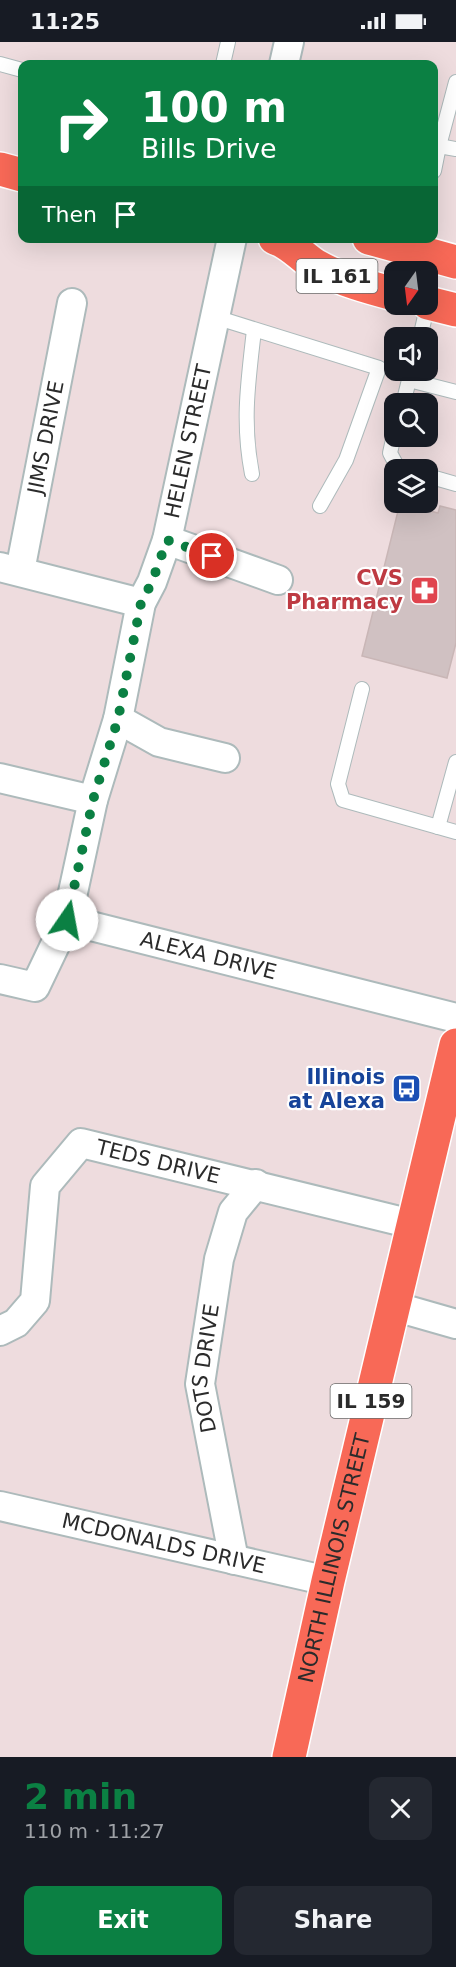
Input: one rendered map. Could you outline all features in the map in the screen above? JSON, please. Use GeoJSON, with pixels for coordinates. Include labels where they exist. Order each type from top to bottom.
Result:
{"type":"FeatureCollection","features":[{"type":"Feature","properties":{"kind":"main road"},"geometry":{"type":"LineString","coordinates":[[0,169],[18,174]]}},
{"type":"Feature","properties":{"kind":"main road","name":"IL 161"},"geometry":{"type":"LineString","coordinates":[[292,243],[316,266],[354,284],[384,292]]}},
{"type":"Feature","properties":{"kind":"main road","name":"IL 161"},"geometry":{"type":"LineString","coordinates":[[417,245],[456,262]]}},
{"type":"Feature","properties":{"kind":"main road"},"geometry":{"type":"LineString","coordinates":[[438,306],[456,310]]}},
{"type":"Feature","properties":{"kind":"main road","name":"NORTH ILLINOIS STREET"},"geometry":{"type":"LineString","coordinates":[[289,1757],[328,1581],[456,1045]]}},
{"type":"Feature","properties":{"kind":"street"},"geometry":{"type":"LineString","coordinates":[[285,60],[289,42]]}},
{"type":"Feature","properties":{"kind":"street","name":"HELEN STREET"},"geometry":{"type":"LineString","coordinates":[[67,920],[93,800],[118,719],[141,603],[152,582],[167,540],[231,243]]}},
{"type":"Feature","properties":{"kind":"street","name":"JIMS DRIVE"},"geometry":{"type":"LineString","coordinates":[[10,569],[72,303]]}},
{"type":"Feature","properties":{"kind":"street"},"geometry":{"type":"LineString","coordinates":[[167,540],[278,580]]}},
{"type":"Feature","properties":{"kind":"street"},"geometry":{"type":"LineString","coordinates":[[10,569],[141,603]]}},
{"type":"Feature","properties":{"kind":"street"},"geometry":{"type":"LineString","coordinates":[[118,719],[159,742],[225,758]]}},
{"type":"Feature","properties":{"kind":"street"},"geometry":{"type":"LineString","coordinates":[[0,778],[93,800]]}},
{"type":"Feature","properties":{"kind":"street"},"geometry":{"type":"LineString","coordinates":[[0,979],[35,987],[67,920]]}},
{"type":"Feature","properties":{"kind":"street","name":"ALEXA DRIVE"},"geometry":{"type":"LineString","coordinates":[[67,920],[456,1018]]}},
{"type":"Feature","properties":{"kind":"street","name":"TEDS DRIVE"},"geometry":{"type":"LineString","coordinates":[[0,1331],[16,1323],[35,1301],[45,1186],[81,1143],[412,1224]]}},
{"type":"Feature","properties":{"kind":"street","name":"DOTS DRIVE"},"geometry":{"type":"LineString","coordinates":[[234,1560],[200,1384],[219,1259],[233,1212],[256,1184]]}},
{"type":"Feature","properties":{"kind":"street"},"geometry":{"type":"LineString","coordinates":[[393,1306],[456,1323]]}},
{"type":"Feature","properties":{"kind":"street","name":"MCDONALDS DRIVE"},"geometry":{"type":"LineString","coordinates":[[0,1506],[328,1581]]}},
{"type":"Feature","properties":{"kind":"lane"},"geometry":{"type":"LineString","coordinates":[[224,60],[228,42]]}},
{"type":"Feature","properties":{"kind":"lane"},"geometry":{"type":"LineString","coordinates":[[0,64],[18,69]]}},
{"type":"Feature","properties":{"kind":"lane"},"geometry":{"type":"LineString","coordinates":[[438,154],[456,82]]}},
{"type":"Feature","properties":{"kind":"lane"},"geometry":{"type":"LineString","coordinates":[[440,146],[456,149]]}},
{"type":"Feature","properties":{"kind":"lane"},"geometry":{"type":"LineString","coordinates":[[215,317],[379,368],[346,460],[320,506]]}},
{"type":"Feature","properties":{"kind":"lane"},"geometry":{"type":"LineString","coordinates":[[252,474],[245,439],[254,330]]}},
{"type":"Feature","properties":{"kind":"lane"},"geometry":{"type":"LineString","coordinates":[[427,381],[456,392]]}},
{"type":"Feature","properties":{"kind":"lane"},"geometry":{"type":"LineString","coordinates":[[438,479],[456,484]]}},
{"type":"Feature","properties":{"kind":"lane"},"geometry":{"type":"LineString","coordinates":[[362,689],[338,784],[344,800],[456,832]]}},
{"type":"Feature","properties":{"kind":"lane"},"geometry":{"type":"LineString","coordinates":[[438,827],[456,762]]}},
{"type":"Feature","properties":{"kind":"building","name":"CVS Pharmacy"},"geometry":{"type":"Polygon","coordinates":[[[440,506],[456,510],[456,643],[447,678],[362,656],[398,513],[438,513],[440,506]]]}},
{"type":"Feature","properties":{"kind":"place","name":"CVS Pharmacy"},"geometry":{"type":"Point","coordinates":[424,590]}},
{"type":"Feature","properties":{"kind":"place","name":"Illinois at Alexa"},"geometry":{"type":"Point","coordinates":[406,1089]}},
{"type":"Feature","properties":{"kind":"route"},"geometry":{"type":"LineString","coordinates":[[67,920],[93,800],[118,719],[141,603],[152,582],[167,540],[212,556]]}}]}
